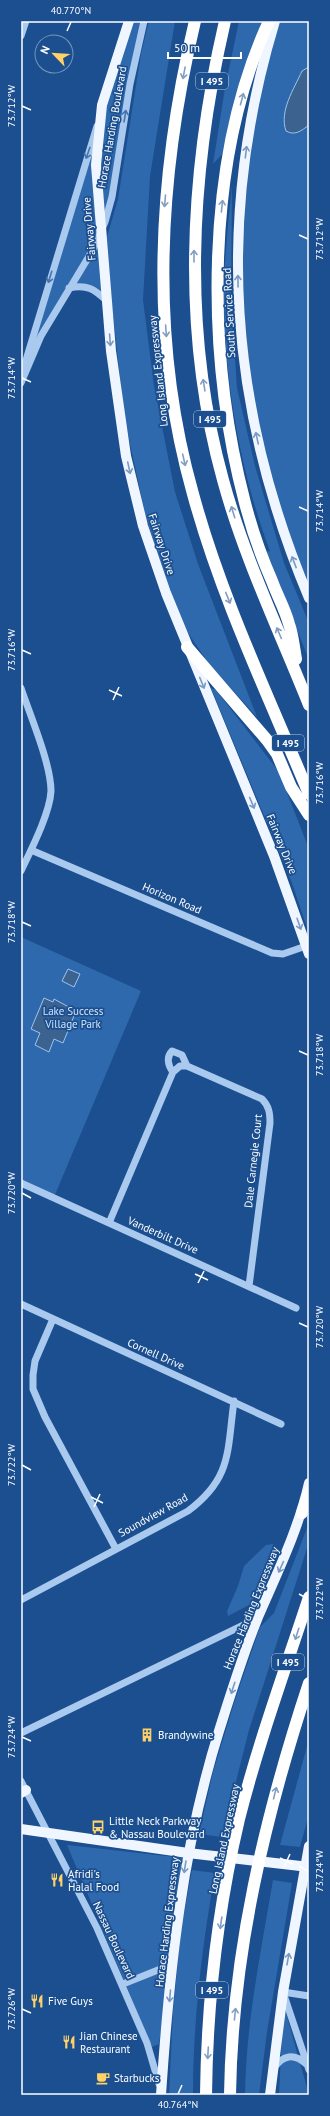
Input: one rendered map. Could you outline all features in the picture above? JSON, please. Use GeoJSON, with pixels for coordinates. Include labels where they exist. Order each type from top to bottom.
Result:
{"type":"FeatureCollection","features":[{"type":"Feature","properties":{"kind":"highway","name":"Long Island Expressway"},"geometry":{"type":"LineString","coordinates":[[195,21],[178,105],[167,175],[164,210],[163,282],[173,396],[192,493],[214,562],[309,794]]}},
{"type":"Feature","properties":{"kind":"highway","name":"I 495"},"geometry":{"type":"LineString","coordinates":[[225,21],[205,122],[196,196],[194,275],[202,374],[215,444],[233,514],[258,582],[309,704]]}},
{"type":"Feature","properties":{"kind":"highway"},"geometry":{"type":"LineString","coordinates":[[269,21],[256,49],[226,169],[220,237],[220,342],[225,400],[240,482],[259,549],[289,623],[300,682]]}},
{"type":"Feature","properties":{"kind":"highway"},"geometry":{"type":"LineString","coordinates":[[187,647],[267,740],[277,754],[292,787],[309,814]]}},
{"type":"Feature","properties":{"kind":"highway"},"geometry":{"type":"LineString","coordinates":[[302,1513],[309,1493]]}},
{"type":"Feature","properties":{"kind":"highway","name":"Long Island Expressway"},"geometry":{"type":"LineString","coordinates":[[206,2095],[210,2014],[226,1885],[239,1819],[266,1727],[309,1597]]}},
{"type":"Feature","properties":{"kind":"highway","name":"I 495"},"geometry":{"type":"LineString","coordinates":[[230,2095],[234,2020],[240,1959],[253,1888],[278,1782],[309,1683]]}},
{"type":"Feature","properties":{"kind":"main road","name":"Horace Harding Boulevard"},"geometry":{"type":"LineString","coordinates":[[100,116],[108,83],[129,21]]}},
{"type":"Feature","properties":{"kind":"main road","name":"South Service Road"},"geometry":{"type":"LineString","coordinates":[[275,21],[259,80],[245,157],[238,256],[241,328],[249,398],[263,468],[284,534],[309,598]]}},
{"type":"Feature","properties":{"kind":"main road","name":"Fairway Drive"},"geometry":{"type":"LineString","coordinates":[[100,116],[96,165],[107,301],[115,386],[134,491],[154,560],[187,647],[274,856],[308,950]]}},
{"type":"Feature","properties":{"kind":"main road"},"geometry":{"type":"LineString","coordinates":[[302,1513],[309,1483]]}},
{"type":"Feature","properties":{"kind":"main road","name":"Horace Harding Expressway"},"geometry":{"type":"LineString","coordinates":[[161,2095],[173,1964],[188,1852],[199,1801],[218,1734],[258,1618],[302,1513]]}},
{"type":"Feature","properties":{"kind":"main road"},"geometry":{"type":"LineString","coordinates":[[21,1829],[188,1852],[306,1866]]}},
{"type":"Feature","properties":{"kind":"main road"},"geometry":{"type":"LineString","coordinates":[[270,2095],[283,1992],[309,1846]]}},
{"type":"Feature","properties":{"kind":"street"},"geometry":{"type":"LineString","coordinates":[[21,36],[26,21]]}},
{"type":"Feature","properties":{"kind":"street","name":"Horace Harding Boulevard"},"geometry":{"type":"LineString","coordinates":[[21,383],[41,336],[94,248],[101,233],[112,197],[130,84],[144,21]]}},
{"type":"Feature","properties":{"kind":"street","name":"Horace Harding Boulevard"},"geometry":{"type":"LineString","coordinates":[[21,376],[33,332],[100,116]]}},
{"type":"Feature","properties":{"kind":"street"},"geometry":{"type":"LineString","coordinates":[[69,288],[87,286],[95,290],[107,301]]}},
{"type":"Feature","properties":{"kind":"street"},"geometry":{"type":"LineString","coordinates":[[21,688],[49,773],[51,791],[49,804],[21,871]]}},
{"type":"Feature","properties":{"kind":"street","name":"Horizon Road"},"geometry":{"type":"LineString","coordinates":[[31,850],[272,953],[284,954],[308,950]]}},
{"type":"Feature","properties":{"kind":"street","name":"Dale Carnegie Court"},"geometry":{"type":"LineString","coordinates":[[173,1072],[168,1061],[169,1054],[172,1051],[182,1055],[187,1066],[262,1099],[268,1105],[270,1114],[249,1286]]}},
{"type":"Feature","properties":{"kind":"street"},"geometry":{"type":"LineString","coordinates":[[109,1223],[173,1072],[180,1066],[187,1066]]}},
{"type":"Feature","properties":{"kind":"street","name":"Vanderbilt Drive"},"geometry":{"type":"LineString","coordinates":[[21,1183],[296,1308]]}},
{"type":"Feature","properties":{"kind":"street","name":"Cornell Drive"},"geometry":{"type":"LineString","coordinates":[[21,1304],[281,1424]]}},
{"type":"Feature","properties":{"kind":"street"},"geometry":{"type":"LineString","coordinates":[[53,1319],[35,1361],[33,1390],[45,1417],[116,1549]]}},
{"type":"Feature","properties":{"kind":"street","name":"Soundview Road"},"geometry":{"type":"LineString","coordinates":[[21,1600],[188,1511],[205,1498],[215,1485],[227,1460],[234,1401]]}},
{"type":"Feature","properties":{"kind":"street"},"geometry":{"type":"LineString","coordinates":[[21,1733],[258,1618]]}},
{"type":"Feature","properties":{"kind":"street","name":"Nassau Boulevard"},"geometry":{"type":"LineString","coordinates":[[23,1788],[97,1928],[123,1984],[154,2063],[161,2095]]}},
{"type":"Feature","properties":{"kind":"street"},"geometry":{"type":"LineString","coordinates":[[123,1984],[173,1964]]}},
{"type":"Feature","properties":{"kind":"street"},"geometry":{"type":"LineString","coordinates":[[308,2068],[283,1992],[309,1996]]}},
{"type":"Feature","properties":{"kind":"street"},"geometry":{"type":"LineString","coordinates":[[273,2069],[281,2060],[290,2056],[299,2058],[308,2068]]}},
{"type":"Feature","properties":{"kind":"green space"},"geometry":{"type":"Polygon","coordinates":[[[129,21],[144,21],[105,222],[107,301],[98,292],[69,288],[21,376],[129,21]]]}},
{"type":"Feature","properties":{"kind":"green space"},"geometry":{"type":"Polygon","coordinates":[[[149,21],[175,21],[150,176],[143,300],[154,386],[175,492],[198,564],[257,717],[209,664],[184,627],[162,571],[145,513],[124,416],[112,304],[107,237],[118,199],[141,54],[149,21]]]}},
{"type":"Feature","properties":{"kind":"green space"},"geometry":{"type":"Polygon","coordinates":[[[239,21],[262,21],[242,77],[224,152],[213,164],[225,88],[239,21]]]}},
{"type":"Feature","properties":{"kind":"green space"},"geometry":{"type":"Polygon","coordinates":[[[278,21],[309,21],[309,591],[288,540],[255,418],[240,277],[248,150],[258,97],[278,21]]]}},
{"type":"Feature","properties":{"kind":"green space"},"geometry":{"type":"Polygon","coordinates":[[[232,185],[231,300],[237,388],[255,466],[284,563],[309,623],[309,660],[266,552],[270,551],[250,487],[235,420],[226,352],[224,318],[224,284],[227,234],[232,185]]]}},
{"type":"Feature","properties":{"kind":"green space"},"geometry":{"type":"Polygon","coordinates":[[[211,688],[216,690],[279,772],[309,849],[309,934],[292,883],[211,688]]]}},
{"type":"Feature","properties":{"kind":"green space","name":"Lake Success Village Park"},"geometry":{"type":"Polygon","coordinates":[[[21,937],[141,991],[54,1197],[21,1182],[21,937]]]}},
{"type":"Feature","properties":{"kind":"green space"},"geometry":{"type":"Polygon","coordinates":[[[309,1523],[309,1542],[249,1730],[222,1837],[199,1834],[213,1772],[236,1697],[260,1627],[274,1613],[309,1523]]]}},
{"type":"Feature","properties":{"kind":"green space"},"geometry":{"type":"Polygon","coordinates":[[[273,1544],[275,1551],[251,1604],[228,1616],[227,1611],[238,1586],[244,1566],[266,1545],[273,1544]]]}},
{"type":"Feature","properties":{"kind":"green space"},"geometry":{"type":"Polygon","coordinates":[[[309,1739],[309,1814],[300,1847],[280,1845],[309,1739]]]}},
{"type":"Feature","properties":{"kind":"green space"},"geometry":{"type":"Polygon","coordinates":[[[67,1845],[184,1858],[159,2044],[152,2047],[67,1845]]]}},
{"type":"Feature","properties":{"kind":"green space"},"geometry":{"type":"Polygon","coordinates":[[[192,1870],[215,1873],[199,1984],[193,2067],[193,2095],[169,2095],[173,2011],[181,1930],[192,1870]]]}},
{"type":"Feature","properties":{"kind":"green space"},"geometry":{"type":"Polygon","coordinates":[[[273,1880],[292,1883],[267,2032],[259,2095],[245,2095],[251,2014],[273,1880]]]}},
{"type":"Feature","properties":{"kind":"green space"},"geometry":{"type":"Polygon","coordinates":[[[283,2012],[286,2013],[309,2095],[279,2095],[283,2012]]]}},
{"type":"Feature","properties":{"kind":"shaded area"},"geometry":{"type":"Polygon","coordinates":[[[309,68],[309,125],[298,132],[292,133],[286,131],[284,116],[288,100],[302,71],[309,68]]]}},
{"type":"Feature","properties":{"kind":"shaded area"},"geometry":{"type":"Polygon","coordinates":[[[68,969],[80,974],[74,987],[62,981],[68,969]]]}},
{"type":"Feature","properties":{"kind":"shaded area"},"geometry":{"type":"Polygon","coordinates":[[[44,998],[53,1002],[54,999],[76,1011],[63,1043],[54,1039],[49,1052],[35,1045],[40,1033],[31,1029],[44,998]]]}},
{"type":"Feature","properties":{"kind":"place","name":"Brandywine"},"geometry":{"type":"Point","coordinates":[147,1735]}},
{"type":"Feature","properties":{"kind":"place","name":"Little Neck Parkway & Nassau Boulevard"},"geometry":{"type":"Point","coordinates":[98,1827]}},
{"type":"Feature","properties":{"kind":"place","name":"Afridi's Halal Food"},"geometry":{"type":"Point","coordinates":[57,1880]}},
{"type":"Feature","properties":{"kind":"place","name":"Five Guys"},"geometry":{"type":"Point","coordinates":[37,2001]}},
{"type":"Feature","properties":{"kind":"place","name":"Jian Chinese Restaurant"},"geometry":{"type":"Point","coordinates":[69,2042]}},
{"type":"Feature","properties":{"kind":"place","name":"Starbucks"},"geometry":{"type":"Point","coordinates":[103,2078]}}]}
